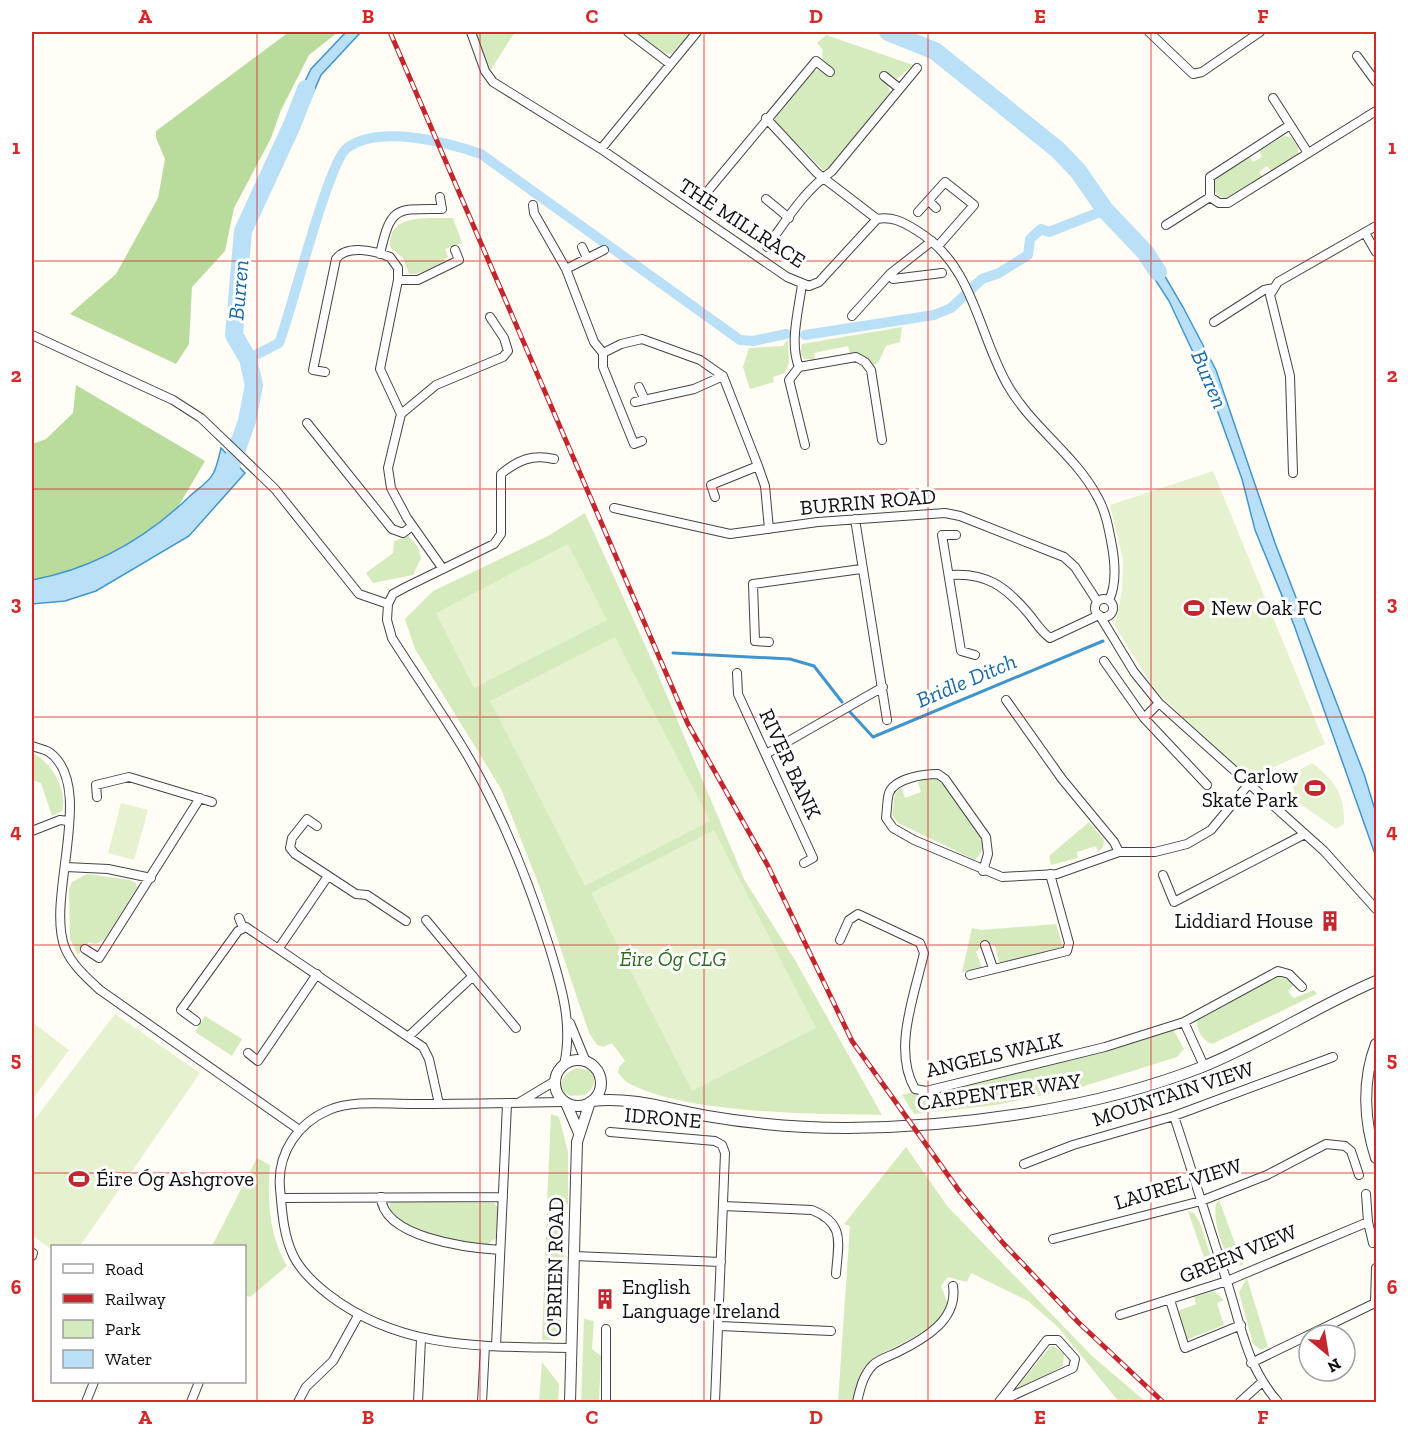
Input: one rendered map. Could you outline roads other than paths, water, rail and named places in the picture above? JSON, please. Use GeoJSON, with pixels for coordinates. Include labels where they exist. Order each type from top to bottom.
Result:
{"type":"FeatureCollection","features":[{"type":"Feature","properties":{"kind":"street","name":"THE MILLRACE"},"geometry":{"type":"LineString","coordinates":[[471,32],[485,71],[493,82],[601,149],[747,251],[802,284],[809,286],[819,282],[877,219]]}},
{"type":"Feature","properties":{"kind":"street"},"geometry":{"type":"LineString","coordinates":[[628,32],[670,64]]}},
{"type":"Feature","properties":{"kind":"street"},"geometry":{"type":"LineString","coordinates":[[601,149],[697,32]]}},
{"type":"Feature","properties":{"kind":"street"},"geometry":{"type":"LineString","coordinates":[[1149,32],[1193,74],[1202,72],[1254,33]]}},
{"type":"Feature","properties":{"kind":"street"},"geometry":{"type":"LineString","coordinates":[[1357,56],[1377,82]]}},
{"type":"Feature","properties":{"kind":"street"},"geometry":{"type":"LineString","coordinates":[[702,198],[766,118],[816,61],[830,72]]}},
{"type":"Feature","properties":{"kind":"street"},"geometry":{"type":"LineString","coordinates":[[766,247],[816,182],[832,171],[917,68]]}},
{"type":"Feature","properties":{"kind":"street"},"geometry":{"type":"LineString","coordinates":[[884,76],[899,88]]}},
{"type":"Feature","properties":{"kind":"street"},"geometry":{"type":"LineString","coordinates":[[1273,98],[1308,153]]}},
{"type":"Feature","properties":{"kind":"street"},"geometry":{"type":"LineString","coordinates":[[1210,197],[1219,203],[1228,203],[1377,111]]}},
{"type":"Feature","properties":{"kind":"street"},"geometry":{"type":"LineString","coordinates":[[766,118],[823,178],[877,219],[887,217],[897,220],[935,244],[967,287],[992,352],[1008,385],[1031,417],[1079,469],[1102,506],[1114,564],[1114,584],[1109,600],[1113,608],[1110,615],[1111,634]]}},
{"type":"Feature","properties":{"kind":"street"},"geometry":{"type":"LineString","coordinates":[[1210,197],[1210,177],[1290,125]]}},
{"type":"Feature","properties":{"kind":"street"},"geometry":{"type":"LineString","coordinates":[[852,316],[890,274],[935,244],[974,205],[945,182],[918,212]]}},
{"type":"Feature","properties":{"kind":"street"},"geometry":{"type":"LineString","coordinates":[[380,254],[387,223],[391,217],[407,209],[442,209],[440,197]]}},
{"type":"Feature","properties":{"kind":"street"},"geometry":{"type":"LineString","coordinates":[[1166,225],[1210,197]]}},
{"type":"Feature","properties":{"kind":"street"},"geometry":{"type":"LineString","coordinates":[[766,199],[789,218]]}},
{"type":"Feature","properties":{"kind":"street"},"geometry":{"type":"LineString","coordinates":[[929,201],[936,207]]}},
{"type":"Feature","properties":{"kind":"street"},"geometry":{"type":"LineString","coordinates":[[533,205],[534,213],[566,269],[594,342],[603,353],[603,367],[634,444],[642,441]]}},
{"type":"Feature","properties":{"kind":"street"},"geometry":{"type":"LineString","coordinates":[[1293,473],[1290,376],[1270,295],[1278,282],[1377,226]]}},
{"type":"Feature","properties":{"kind":"street"},"geometry":{"type":"LineString","coordinates":[[1365,233],[1377,252]]}},
{"type":"Feature","properties":{"kind":"street"},"geometry":{"type":"LineString","coordinates":[[582,247],[587,258]]}},
{"type":"Feature","properties":{"kind":"street"},"geometry":{"type":"LineString","coordinates":[[325,372],[313,370],[336,259],[350,249],[380,254],[396,261],[398,280],[380,369],[401,414]]}},
{"type":"Feature","properties":{"kind":"street"},"geometry":{"type":"LineString","coordinates":[[398,280],[418,280],[459,260],[455,250]]}},
{"type":"Feature","properties":{"kind":"street"},"geometry":{"type":"LineString","coordinates":[[566,269],[604,250]]}},
{"type":"Feature","properties":{"kind":"street"},"geometry":{"type":"LineString","coordinates":[[890,274],[893,279],[942,273]]}},
{"type":"Feature","properties":{"kind":"street"},"geometry":{"type":"LineString","coordinates":[[799,367],[796,359],[796,340],[802,284]]}},
{"type":"Feature","properties":{"kind":"street"},"geometry":{"type":"LineString","coordinates":[[1214,322],[1264,290],[1274,288]]}},
{"type":"Feature","properties":{"kind":"street"},"geometry":{"type":"LineString","coordinates":[[443,569],[412,526],[391,488],[388,468],[401,414],[436,385],[503,357],[508,351],[504,338],[490,317]]}},
{"type":"Feature","properties":{"kind":"street"},"geometry":{"type":"LineString","coordinates":[[32,335],[173,400],[221,435],[275,489],[358,594],[388,604]]}},
{"type":"Feature","properties":{"kind":"street"},"geometry":{"type":"LineString","coordinates":[[603,353],[621,344],[642,339],[700,360],[723,376],[765,486],[769,529]]}},
{"type":"Feature","properties":{"kind":"street"},"geometry":{"type":"LineString","coordinates":[[805,445],[789,380],[799,367],[856,357],[865,362],[870,370],[882,440]]}},
{"type":"Feature","properties":{"kind":"street"},"geometry":{"type":"LineString","coordinates":[[634,402],[694,389],[723,376]]}},
{"type":"Feature","properties":{"kind":"street"},"geometry":{"type":"LineString","coordinates":[[639,387],[645,400]]}},
{"type":"Feature","properties":{"kind":"street"},"geometry":{"type":"LineString","coordinates":[[307,423],[392,529],[403,533],[412,526]]}},
{"type":"Feature","properties":{"kind":"street"},"geometry":{"type":"LineString","coordinates":[[554,459],[537,455],[514,463],[501,474],[499,485],[501,534],[494,544],[393,594],[388,604],[387,620],[392,638],[466,754],[508,837],[541,920],[568,1017],[586,1062]]}},
{"type":"Feature","properties":{"kind":"street"},"geometry":{"type":"LineString","coordinates":[[715,497],[711,485],[758,466]]}},
{"type":"Feature","properties":{"kind":"street","name":"BURRIN ROAD"},"geometry":{"type":"LineString","coordinates":[[615,508],[730,534],[855,519],[945,513],[960,516],[1064,557],[1075,567],[1097,601]]}},
{"type":"Feature","properties":{"kind":"street"},"geometry":{"type":"LineString","coordinates":[[855,519],[861,569],[887,720]]}},
{"type":"Feature","properties":{"kind":"street"},"geometry":{"type":"LineString","coordinates":[[956,535],[942,535],[961,651],[975,655]]}},
{"type":"Feature","properties":{"kind":"street"},"geometry":{"type":"LineString","coordinates":[[769,642],[755,641],[753,584],[861,569]]}},
{"type":"Feature","properties":{"kind":"street"},"geometry":{"type":"LineString","coordinates":[[950,575],[969,573],[987,579],[1005,589],[1050,638],[1096,615],[1110,615]]}},
{"type":"Feature","properties":{"kind":"street"},"geometry":{"type":"LineString","coordinates":[[1109,600],[1104,598],[1097,601],[1096,615],[1111,634],[1134,672],[1159,704],[1305,834],[1377,909]]}},
{"type":"Feature","properties":{"kind":"street"},"geometry":{"type":"LineString","coordinates":[[1104,661],[1144,718],[1207,785]]}},
{"type":"Feature","properties":{"kind":"street","name":"RIVER BANK"},"geometry":{"type":"LineString","coordinates":[[737,673],[738,693],[813,858],[804,863]]}},
{"type":"Feature","properties":{"kind":"street"},"geometry":{"type":"LineString","coordinates":[[766,754],[883,687]]}},
{"type":"Feature","properties":{"kind":"street"},"geometry":{"type":"LineString","coordinates":[[1006,700],[1062,778],[1114,842],[1119,852]]}},
{"type":"Feature","properties":{"kind":"street"},"geometry":{"type":"LineString","coordinates":[[1144,718],[1159,704]]}},
{"type":"Feature","properties":{"kind":"street"},"geometry":{"type":"LineString","coordinates":[[32,746],[48,752],[65,774],[71,799],[60,926],[65,948],[82,973],[100,990],[298,1129]]}},
{"type":"Feature","properties":{"kind":"street"},"geometry":{"type":"LineString","coordinates":[[983,871],[988,854],[986,837],[945,779],[938,774],[930,774],[897,784],[889,792],[886,818],[893,828],[983,871],[1002,878],[1057,874],[1119,852],[1155,852],[1187,844],[1211,830],[1248,785]]}},
{"type":"Feature","properties":{"kind":"street"},"geometry":{"type":"LineString","coordinates":[[97,797],[96,785],[129,777],[212,802]]}},
{"type":"Feature","properties":{"kind":"street"},"geometry":{"type":"LineString","coordinates":[[85,949],[99,958],[200,798]]}},
{"type":"Feature","properties":{"kind":"street"},"geometry":{"type":"LineString","coordinates":[[317,826],[307,819],[292,838],[290,848],[356,894],[367,895],[406,921]]}},
{"type":"Feature","properties":{"kind":"street"},"geometry":{"type":"LineString","coordinates":[[32,831],[60,820],[68,820]]}},
{"type":"Feature","properties":{"kind":"street"},"geometry":{"type":"LineString","coordinates":[[1163,875],[1174,902],[1305,834]]}},
{"type":"Feature","properties":{"kind":"street"},"geometry":{"type":"LineString","coordinates":[[66,867],[108,869],[151,878]]}},
{"type":"Feature","properties":{"kind":"street"},"geometry":{"type":"LineString","coordinates":[[970,975],[1066,951],[1069,943],[1050,874]]}},
{"type":"Feature","properties":{"kind":"street"},"geometry":{"type":"LineString","coordinates":[[279,948],[328,876]]}},
{"type":"Feature","properties":{"kind":"street","name":"ANGELS WALK"},"geometry":{"type":"LineString","coordinates":[[840,940],[849,920],[858,914],[920,944],[924,953],[905,1041],[909,1079],[915,1089],[926,1091],[1045,1063],[1184,1022],[1278,971],[1289,974],[1302,987]]}},
{"type":"Feature","properties":{"kind":"street"},"geometry":{"type":"LineString","coordinates":[[239,918],[243,928]]}},
{"type":"Feature","properties":{"kind":"street"},"geometry":{"type":"LineString","coordinates":[[426,920],[516,1028]]}},
{"type":"Feature","properties":{"kind":"street"},"geometry":{"type":"LineString","coordinates":[[196,1020],[181,1010],[238,931],[243,928],[252,929],[423,1047],[429,1059],[439,1104]]}},
{"type":"Feature","properties":{"kind":"street"},"geometry":{"type":"LineString","coordinates":[[985,945],[993,968]]}},
{"type":"Feature","properties":{"kind":"street","name":"CARPENTER WAY"},"geometry":{"type":"LineString","coordinates":[[1363,986],[1377,973]]}},
{"type":"Feature","properties":{"kind":"street"},"geometry":{"type":"LineString","coordinates":[[248,1053],[258,1061],[318,974]]}},
{"type":"Feature","properties":{"kind":"street"},"geometry":{"type":"LineString","coordinates":[[410,1036],[473,976]]}},
{"type":"Feature","properties":{"kind":"street","name":"CARPENTER WAY"},"geometry":{"type":"LineString","coordinates":[[591,1102],[620,1099],[767,1124],[847,1128],[897,1126],[1040,1110],[1139,1087],[1204,1066],[1377,981]]}},
{"type":"Feature","properties":{"kind":"street"},"geometry":{"type":"LineString","coordinates":[[520,1102],[555,1081],[564,1065],[569,1043],[568,1017]]}},
{"type":"Feature","properties":{"kind":"street"},"geometry":{"type":"LineString","coordinates":[[1184,1022],[1204,1066]]}},
{"type":"Feature","properties":{"kind":"street"},"geometry":{"type":"LineString","coordinates":[[1377,1044],[1371,1063],[1366,1104],[1377,1158]]}},
{"type":"Feature","properties":{"kind":"street","name":"MOUNTAIN VIEW"},"geometry":{"type":"LineString","coordinates":[[1024,1164],[1073,1145],[1174,1116],[1333,1057]]}},
{"type":"Feature","properties":{"kind":"street"},"geometry":{"type":"LineString","coordinates":[[564,1065],[575,1061],[586,1062],[596,1069],[620,1099]]}},
{"type":"Feature","properties":{"kind":"street"},"geometry":{"type":"LineString","coordinates":[[572,1348],[485,1346],[421,1339],[404,1335],[359,1314],[315,1284],[293,1256],[284,1226],[279,1181],[285,1156],[298,1129],[318,1115],[346,1105],[566,1102],[578,1106],[591,1102],[598,1093],[600,1076]]}},
{"type":"Feature","properties":{"kind":"street"},"geometry":{"type":"LineString","coordinates":[[555,1081],[557,1092],[566,1102]]}},
{"type":"Feature","properties":{"kind":"street","name":"O'BRIEN ROAD"},"geometry":{"type":"LineString","coordinates":[[566,1102],[579,1133]]}},
{"type":"Feature","properties":{"kind":"street","name":"O'BRIEN ROAD"},"geometry":{"type":"LineString","coordinates":[[570,1402],[579,1133],[591,1102]]}},
{"type":"Feature","properties":{"kind":"street"},"geometry":{"type":"LineString","coordinates":[[496,1346],[507,1104]]}},
{"type":"Feature","properties":{"kind":"street"},"geometry":{"type":"LineString","coordinates":[[1174,1116],[1241,1324],[1251,1363],[1261,1383],[1278,1402]]}},
{"type":"Feature","properties":{"kind":"street","name":"IDRONE"},"geometry":{"type":"LineString","coordinates":[[610,1132],[715,1141],[722,1145],[720,1326],[715,1402]]}},
{"type":"Feature","properties":{"kind":"street","name":"LAUREL VIEW"},"geometry":{"type":"LineString","coordinates":[[1053,1239],[1201,1201],[1267,1174],[1326,1144],[1345,1146],[1351,1151],[1359,1175]]}},
{"type":"Feature","properties":{"kind":"street"},"geometry":{"type":"LineString","coordinates":[[1366,1194],[1368,1222],[1373,1243]]}},
{"type":"Feature","properties":{"kind":"street"},"geometry":{"type":"LineString","coordinates":[[381,1197],[382,1205],[390,1218],[408,1228],[450,1244],[500,1250]]}},
{"type":"Feature","properties":{"kind":"street"},"geometry":{"type":"LineString","coordinates":[[281,1198],[503,1197]]}},
{"type":"Feature","properties":{"kind":"street"},"geometry":{"type":"LineString","coordinates":[[723,1206],[812,1210],[826,1216],[833,1222],[839,1235],[836,1274]]}},
{"type":"Feature","properties":{"kind":"street","name":"GREEN VIEW"},"geometry":{"type":"LineString","coordinates":[[1120,1315],[1227,1281],[1368,1222]]}},
{"type":"Feature","properties":{"kind":"street"},"geometry":{"type":"LineString","coordinates":[[574,1256],[721,1262]]}},
{"type":"Feature","properties":{"kind":"street"},"geometry":{"type":"LineString","coordinates":[[1251,1363],[1375,1303],[1376,1268]]}},
{"type":"Feature","properties":{"kind":"street"},"geometry":{"type":"LineString","coordinates":[[857,1402],[863,1378],[874,1363],[919,1341],[946,1318],[955,1298],[953,1286]]}},
{"type":"Feature","properties":{"kind":"street"},"geometry":{"type":"LineString","coordinates":[[1170,1300],[1185,1348],[1241,1324]]}},
{"type":"Feature","properties":{"kind":"street"},"geometry":{"type":"LineString","coordinates":[[298,1402],[306,1387],[333,1361],[359,1314]]}},
{"type":"Feature","properties":{"kind":"street"},"geometry":{"type":"LineString","coordinates":[[720,1326],[831,1330]]}},
{"type":"Feature","properties":{"kind":"street"},"geometry":{"type":"LineString","coordinates":[[606,1329],[606,1402]]}},
{"type":"Feature","properties":{"kind":"street"},"geometry":{"type":"LineString","coordinates":[[418,1402],[421,1339]]}},
{"type":"Feature","properties":{"kind":"street"},"geometry":{"type":"LineString","coordinates":[[1047,1340],[1058,1340],[1075,1359],[1073,1368],[999,1402],[1047,1340]]}},
{"type":"Feature","properties":{"kind":"street"},"geometry":{"type":"LineString","coordinates":[[482,1402],[485,1346]]}},
{"type":"Feature","properties":{"kind":"street"},"geometry":{"type":"LineString","coordinates":[[86,1402],[94,1383]]}},
{"type":"Feature","properties":{"kind":"street"},"geometry":{"type":"LineString","coordinates":[[191,1402],[199,1383]]}},
{"type":"Feature","properties":{"kind":"street"},"geometry":{"type":"LineString","coordinates":[[1240,1402],[1261,1383]]}},
{"type":"Feature","properties":{"kind":"water"},"geometry":{"type":"Polygon","coordinates":[[[346,32],[361,32],[321,75],[304,114],[292,108],[311,69],[346,32]]]}},
{"type":"Feature","properties":{"kind":"water"},"geometry":{"type":"Polygon","coordinates":[[[1149,249],[1216,370],[1275,543],[1364,774],[1376,813],[1376,857],[1294,625],[1255,530],[1242,479],[1207,382],[1169,301],[1140,256],[1149,249]]]}},
{"type":"Feature","properties":{"kind":"water"},"geometry":{"type":"Polygon","coordinates":[[[221,448],[245,473],[189,536],[96,591],[65,601],[32,604],[32,580],[76,568],[136,539],[172,512],[211,477],[221,448]]]}},
{"type":"Feature","properties":{"kind":"waterway","name":"Burren"},"geometry":{"type":"LineString","coordinates":[[888,32],[935,51],[1058,150],[1078,171],[1105,210],[1145,252],[1158,272]]}},
{"type":"Feature","properties":{"kind":"waterway","name":"Burren"},"geometry":{"type":"LineString","coordinates":[[222,481],[228,474],[247,421],[254,385],[248,359],[234,335],[243,231],[292,125],[306,89]]}},
{"type":"Feature","properties":{"kind":"waterway"},"geometry":{"type":"LineString","coordinates":[[248,359],[279,343],[321,207],[339,159],[347,148],[361,141],[394,136],[432,140],[481,154],[740,340],[753,341],[786,334]]}},
{"type":"Feature","properties":{"kind":"waterway"},"geometry":{"type":"LineString","coordinates":[[805,335],[934,315],[951,308],[982,279],[999,273],[1028,255],[1030,239],[1041,229],[1049,232],[1105,210]]}},
{"type":"Feature","properties":{"kind":"waterway","name":"Bridle Ditch"},"geometry":{"type":"LineString","coordinates":[[850,712],[873,737],[1103,641]]}},
{"type":"Feature","properties":{"kind":"waterway","name":"Bridle Ditch"},"geometry":{"type":"LineString","coordinates":[[673,653],[790,659],[814,666],[842,702]]}},
{"type":"Feature","properties":{"kind":"railway"},"geometry":{"type":"LineString","coordinates":[[390,32],[688,724],[768,866],[852,1041],[960,1192],[1003,1243],[1078,1322],[1163,1402]]}},
{"type":"Feature","properties":{"kind":"place","name":"New Oak FC"},"geometry":{"type":"Point","coordinates":[1194,608]}},
{"type":"Feature","properties":{"kind":"place","name":"Carlow Skate Park"},"geometry":{"type":"Point","coordinates":[1315,788]}},
{"type":"Feature","properties":{"kind":"place","name":"Liddiard House"},"geometry":{"type":"Point","coordinates":[1330,921]}},
{"type":"Feature","properties":{"kind":"place","name":"Éire Óg Ashgrove"},"geometry":{"type":"Point","coordinates":[79,1179]}},
{"type":"Feature","properties":{"kind":"place","name":"English Language Ireland"},"geometry":{"type":"Point","coordinates":[605,1299]}},
{"type":"Feature","properties":{"kind":"park label","name":"Éire Óg CLG"},"geometry":{"type":"Point","coordinates":[673,959]}}]}
